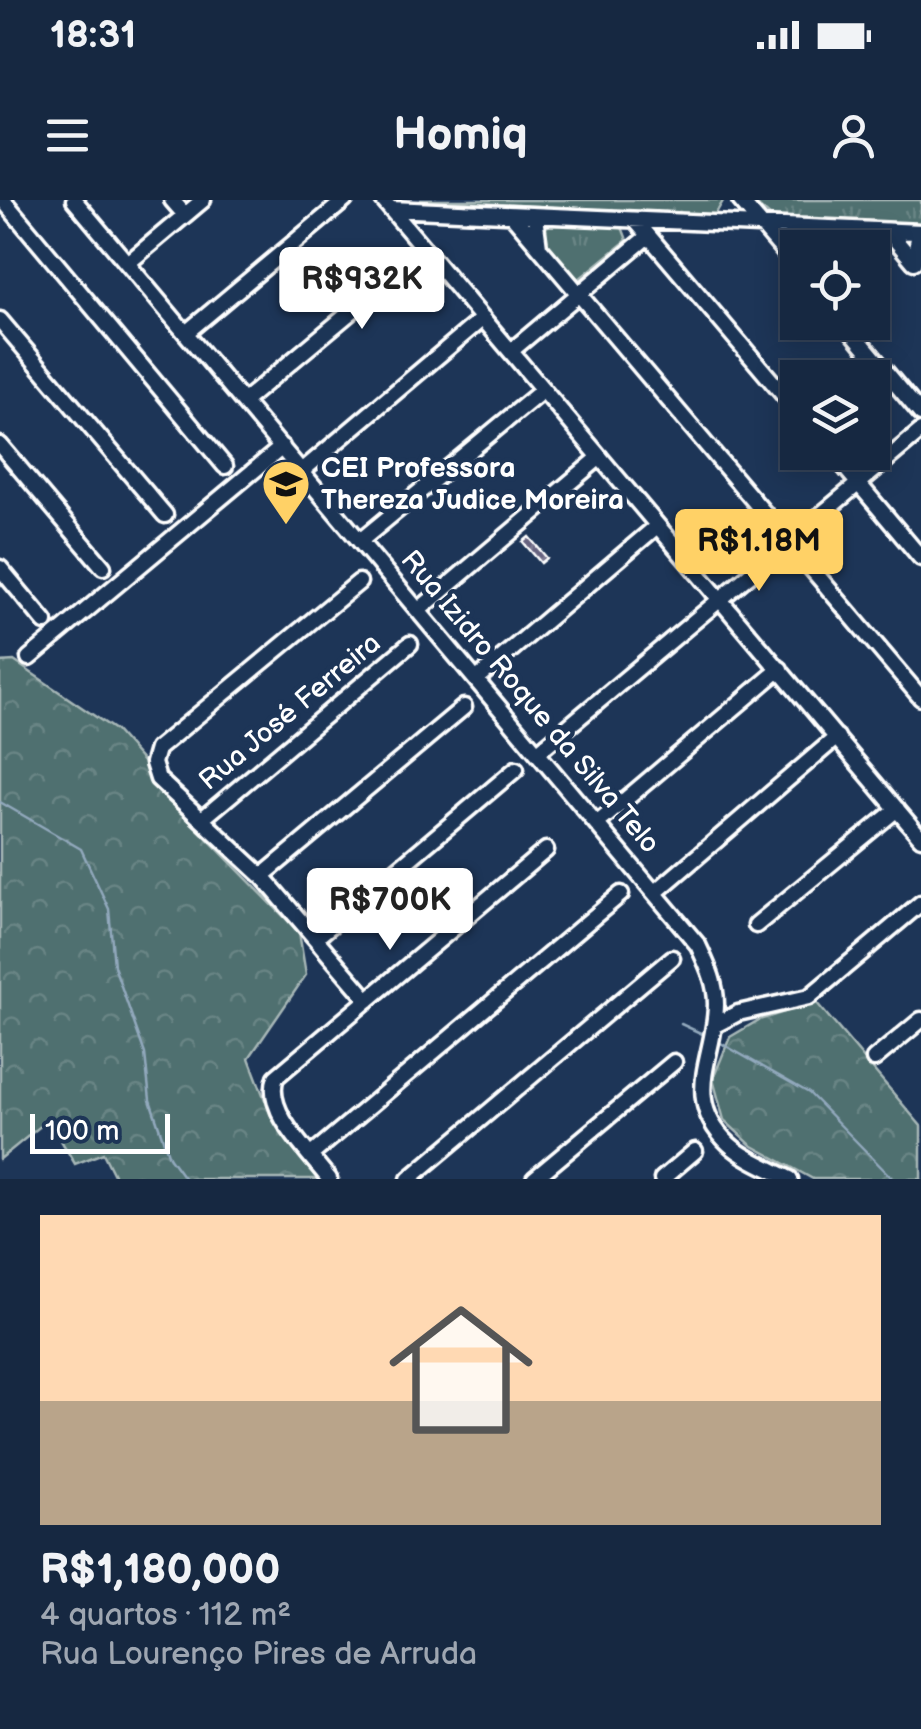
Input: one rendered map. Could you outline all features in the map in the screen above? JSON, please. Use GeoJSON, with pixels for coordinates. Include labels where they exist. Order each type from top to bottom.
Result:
{"type":"FeatureCollection","features":[{"type":"Feature","properties":{"kind":"street"},"geometry":{"type":"LineString","coordinates":[[3,200],[226,466]]}},
{"type":"Feature","properties":{"kind":"street","name":"Rua Izidro Roque da Silva Telo"},"geometry":{"type":"LineString","coordinates":[[74,200],[599,822],[698,945],[713,978],[715,1025],[703,1065],[703,1093],[712,1121],[730,1145],[790,1179]]}},
{"type":"Feature","properties":{"kind":"street"},"geometry":{"type":"LineString","coordinates":[[172,200],[185,215]]}},
{"type":"Feature","properties":{"kind":"street"},"geometry":{"type":"LineString","coordinates":[[128,263],[203,200]]}},
{"type":"Feature","properties":{"kind":"street"},"geometry":{"type":"LineString","coordinates":[[187,332],[345,200]]}},
{"type":"Feature","properties":{"kind":"street"},"geometry":{"type":"LineString","coordinates":[[721,224],[737,200],[780,247]]}},
{"type":"Feature","properties":{"kind":"street"},"geometry":{"type":"LineString","coordinates":[[387,204],[432,211],[535,217],[859,230]]}},
{"type":"Feature","properties":{"kind":"street"},"geometry":{"type":"LineString","coordinates":[[387,204],[921,838]]}},
{"type":"Feature","properties":{"kind":"street"},"geometry":{"type":"LineString","coordinates":[[244,401],[421,245],[432,211]]}},
{"type":"Feature","properties":{"kind":"street"},"geometry":{"type":"LineString","coordinates":[[512,215],[921,698]]}},
{"type":"Feature","properties":{"kind":"street"},"geometry":{"type":"LineString","coordinates":[[535,217],[539,247]]}},
{"type":"Feature","properties":{"kind":"street"},"geometry":{"type":"LineString","coordinates":[[636,221],[780,391]]}},
{"type":"Feature","properties":{"kind":"street"},"geometry":{"type":"LineString","coordinates":[[511,351],[579,292],[653,242],[674,223]]}},
{"type":"Feature","properties":{"kind":"street"},"geometry":{"type":"LineString","coordinates":[[890,231],[920,232],[918,266]]}},
{"type":"Feature","properties":{"kind":"street"},"geometry":{"type":"LineString","coordinates":[[890,233],[918,266]]}},
{"type":"Feature","properties":{"kind":"street"},"geometry":{"type":"LineString","coordinates":[[302,471],[483,318]]}},
{"type":"Feature","properties":{"kind":"street"},"geometry":{"type":"LineString","coordinates":[[0,320],[165,516]]}},
{"type":"Feature","properties":{"kind":"street"},"geometry":{"type":"LineString","coordinates":[[859,340],[921,414]]}},
{"type":"Feature","properties":{"kind":"street"},"geometry":{"type":"LineString","coordinates":[[360,540],[543,390]]}},
{"type":"Feature","properties":{"kind":"street"},"geometry":{"type":"LineString","coordinates":[[538,752],[921,430]]}},
{"type":"Feature","properties":{"kind":"street"},"geometry":{"type":"LineString","coordinates":[[0,445],[103,567]]}},
{"type":"Feature","properties":{"kind":"street"},"geometry":{"type":"LineString","coordinates":[[29,658],[282,447]]}},
{"type":"Feature","properties":{"kind":"street"},"geometry":{"type":"LineString","coordinates":[[419,610],[600,458]]}},
{"type":"Feature","properties":{"kind":"street"},"geometry":{"type":"LineString","coordinates":[[847,470],[921,558]]}},
{"type":"Feature","properties":{"kind":"street"},"geometry":{"type":"LineString","coordinates":[[477,678],[658,526]]}},
{"type":"Feature","properties":{"kind":"street"},"geometry":{"type":"LineString","coordinates":[[0,568],[45,622]]}},
{"type":"Feature","properties":{"kind":"street"},"geometry":{"type":"LineString","coordinates":[[359,582],[157,749],[153,764],[158,778],[262,876],[368,1000]]}},
{"type":"Feature","properties":{"kind":"street","name":"Rua José Ferreira"},"geometry":{"type":"LineString","coordinates":[[202,819],[410,644]]}},
{"type":"Feature","properties":{"kind":"street"},"geometry":{"type":"LineString","coordinates":[[599,822],[780,669]]}},
{"type":"Feature","properties":{"kind":"street"},"geometry":{"type":"LineString","coordinates":[[262,876],[464,707]]}},
{"type":"Feature","properties":{"kind":"street"},"geometry":{"type":"LineString","coordinates":[[656,891],[837,738]]}},
{"type":"Feature","properties":{"kind":"street"},"geometry":{"type":"LineString","coordinates":[[316,937],[516,769]]}},
{"type":"Feature","properties":{"kind":"street"},"geometry":{"type":"LineString","coordinates":[[756,925],[896,809]]}},
{"type":"Feature","properties":{"kind":"street"},"geometry":{"type":"LineString","coordinates":[[329,1179],[280,1113],[274,1084],[282,1072],[546,850]]}},
{"type":"Feature","properties":{"kind":"street"},"geometry":{"type":"LineString","coordinates":[[311,1155],[621,894]]}},
{"type":"Feature","properties":{"kind":"street"},"geometry":{"type":"LineString","coordinates":[[715,1025],[738,1014],[809,997],[921,904]]}},
{"type":"Feature","properties":{"kind":"street"},"geometry":{"type":"LineString","coordinates":[[409,1179],[672,958]]}},
{"type":"Feature","properties":{"kind":"street"},"geometry":{"type":"LineString","coordinates":[[874,1059],[921,1020]]}},
{"type":"Feature","properties":{"kind":"street"},"geometry":{"type":"LineString","coordinates":[[534,1179],[674,1062]]}},
{"type":"Feature","properties":{"kind":"street"},"geometry":{"type":"LineString","coordinates":[[662,1179],[695,1151]]}},
{"type":"Feature","properties":{"kind":"green space"},"geometry":{"type":"Polygon","coordinates":[[[420,200],[722,200],[723,201],[715,215],[420,200]]]}},
{"type":"Feature","properties":{"kind":"green space"},"geometry":{"type":"Polygon","coordinates":[[[751,200],[921,200],[921,224],[771,217],[751,200]]]}},
{"type":"Feature","properties":{"kind":"green space"},"geometry":{"type":"Polygon","coordinates":[[[549,225],[622,227],[627,240],[579,279],[561,265],[546,245],[542,231],[549,225]]]}},
{"type":"Feature","properties":{"kind":"green space"},"geometry":{"type":"Polygon","coordinates":[[[14,661],[115,730],[144,763],[151,781],[299,932],[306,975],[249,1058],[273,1121],[318,1179],[116,1179],[103,1153],[75,1164],[59,1137],[43,1124],[0,1159],[0,662],[14,661]]]}},
{"type":"Feature","properties":{"kind":"green space"},"geometry":{"type":"Polygon","coordinates":[[[816,1002],[921,1126],[921,1179],[813,1179],[751,1145],[724,1120],[713,1079],[730,1037],[759,1020],[816,1002]]]}},
{"type":"Feature","properties":{"kind":"building"},"geometry":{"type":"Polygon","coordinates":[[[529,537],[547,558],[541,563],[523,542],[529,537]]]}},
{"type":"Feature","properties":{"kind":"waterway"},"geometry":{"type":"LineString","coordinates":[[0,802],[81,849],[109,909],[114,966],[145,1054],[150,1100],[169,1157],[185,1179]]}},
{"type":"Feature","properties":{"kind":"waterway"},"geometry":{"type":"LineString","coordinates":[[681,1024],[707,1036]]}},
{"type":"Feature","properties":{"kind":"waterway"},"geometry":{"type":"LineString","coordinates":[[719,1042],[809,1093],[893,1179]]}},
{"type":"Feature","properties":{"kind":"place","name":"CEI Professora Thereza Judice Moreira"},"geometry":{"type":"Point","coordinates":[286,526]}}]}
